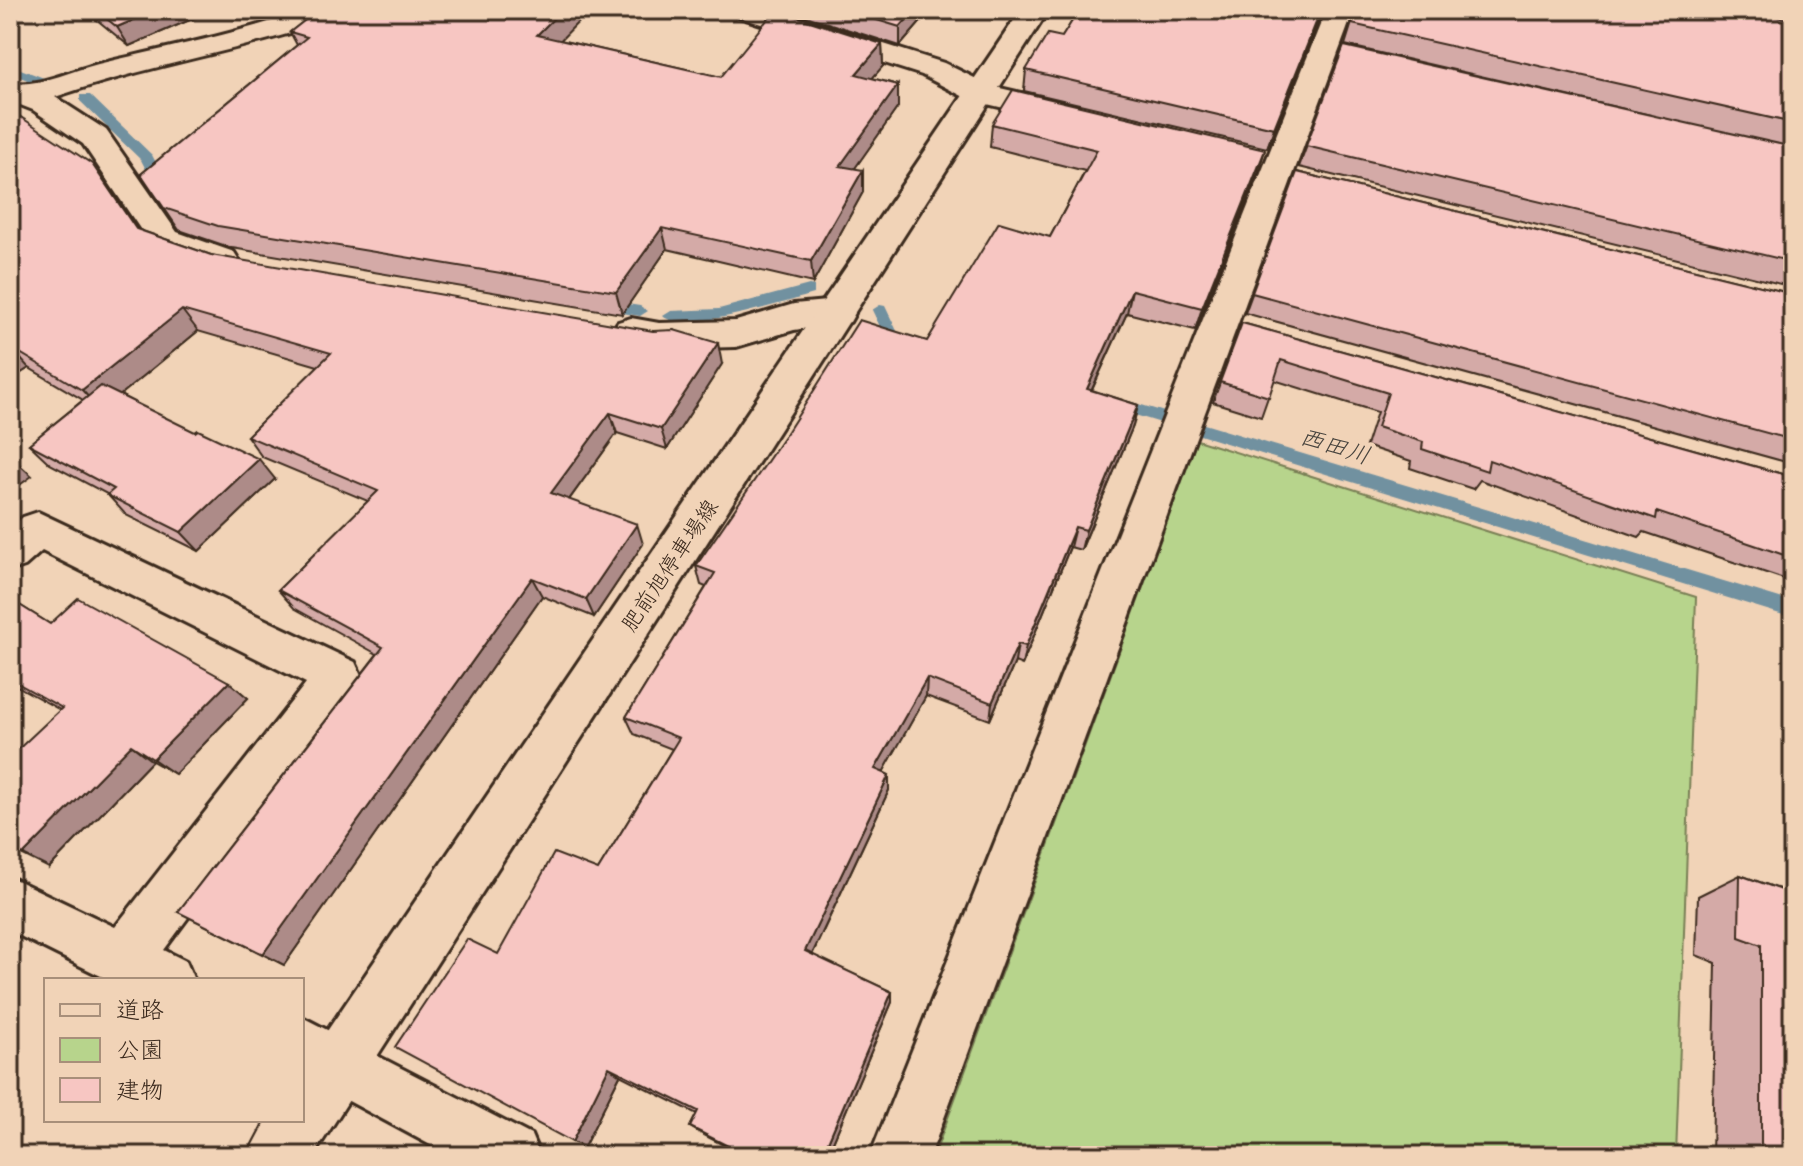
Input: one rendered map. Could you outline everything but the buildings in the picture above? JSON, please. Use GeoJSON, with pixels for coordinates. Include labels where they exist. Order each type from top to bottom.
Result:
{"type":"FeatureCollection","features":[{"type":"Feature","properties":{"kind":"street"},"geometry":{"type":"LineString","coordinates":[[20,93],[261,35],[333,10]]}},
{"type":"Feature","properties":{"kind":"street"},"geometry":{"type":"LineString","coordinates":[[746,10],[933,69],[981,93],[1101,122]]}},
{"type":"Feature","properties":{"kind":"street","name":"肥前旭停車場線"},"geometry":{"type":"LineString","coordinates":[[304,1113],[320,1054],[837,313],[1035,10]]}},
{"type":"Feature","properties":{"kind":"street"},"geometry":{"type":"LineString","coordinates":[[900,1156],[1182,422],[1235,326],[1279,170],[1339,56],[1340,10]]}},
{"type":"Feature","properties":{"kind":"street"},"geometry":{"type":"LineString","coordinates":[[20,93],[95,137],[165,240],[226,262],[255,266]]}},
{"type":"Feature","properties":{"kind":"street"},"geometry":{"type":"LineString","coordinates":[[596,325],[659,336],[736,334],[794,317],[837,313]]}},
{"type":"Feature","properties":{"kind":"street"},"geometry":{"type":"LineString","coordinates":[[10,553],[38,529],[339,677],[146,970],[10,903]]}},
{"type":"Feature","properties":{"kind":"street"},"geometry":{"type":"LineString","coordinates":[[320,1054],[510,1156]]}},
{"type":"Feature","properties":{"kind":"street","name":"肥前旭停車場線"},"geometry":{"type":"LineString","coordinates":[[278,1156],[301,1122]]}},
{"type":"Feature","properties":{"kind":"green space"},"geometry":{"type":"Polygon","coordinates":[[[1197,440],[1696,597],[1676,1156],[934,1156],[1197,440]]]}},
{"type":"Feature","properties":{"kind":"waterway"},"geometry":{"type":"LineString","coordinates":[[10,69],[40,81]]}},
{"type":"Feature","properties":{"kind":"waterway"},"geometry":{"type":"LineString","coordinates":[[85,98],[147,158],[161,186]]}},
{"type":"Feature","properties":{"kind":"waterway"},"geometry":{"type":"LineString","coordinates":[[671,316],[719,314],[809,290]]}},
{"type":"Feature","properties":{"kind":"waterway"},"geometry":{"type":"LineString","coordinates":[[603,305],[640,311]]}},
{"type":"Feature","properties":{"kind":"waterway","name":"西田川"},"geometry":{"type":"LineString","coordinates":[[880,310],[892,337],[907,341]]}},
{"type":"Feature","properties":{"kind":"waterway","name":"西田川"},"geometry":{"type":"LineString","coordinates":[[1115,403],[1793,610]]}}]}
